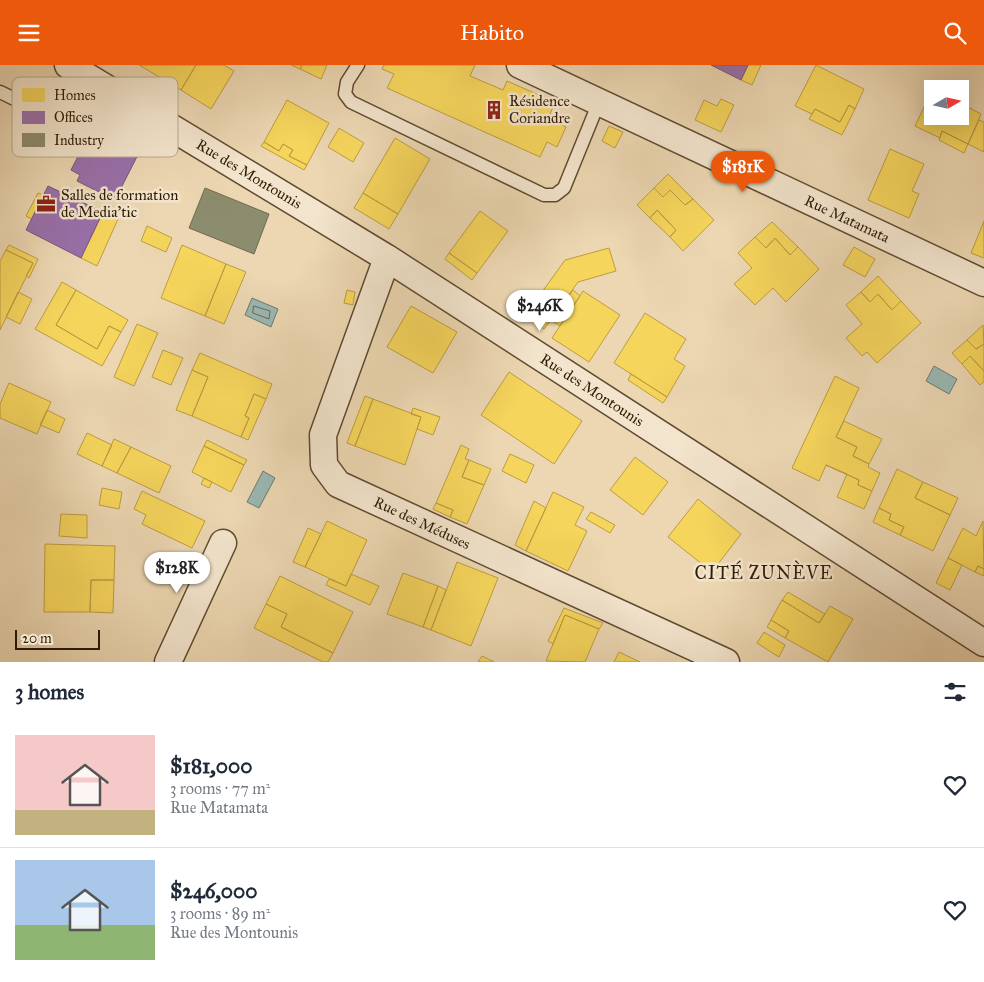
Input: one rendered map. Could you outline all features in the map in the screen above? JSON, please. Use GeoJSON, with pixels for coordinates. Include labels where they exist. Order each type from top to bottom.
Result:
{"type":"FeatureCollection","features":[{"type":"Feature","properties":{"kind":"street","name":"Rue des Montounis"},"geometry":{"type":"LineString","coordinates":[[68,65],[88,77]]}},
{"type":"Feature","properties":{"kind":"street","name":"Rue Matamata"},"geometry":{"type":"LineString","coordinates":[[520,65],[984,283]]}},
{"type":"Feature","properties":{"kind":"street","name":"Rue des Montounis"},"geometry":{"type":"LineString","coordinates":[[178,131],[388,258],[984,643]]}},
{"type":"Feature","properties":{"kind":"street","name":"Rue des Méduses"},"geometry":{"type":"LineString","coordinates":[[388,258],[323,435],[324,465],[338,485],[726,662]]}},
{"type":"Feature","properties":{"kind":"street"},"geometry":{"type":"LineString","coordinates":[[168,662],[223,543]]}},
{"type":"Feature","properties":{"kind":"lane"},"geometry":{"type":"LineString","coordinates":[[358,65],[347,82],[345,94],[351,102],[544,195],[555,195],[564,188],[599,102]]}},
{"type":"Feature","properties":{"kind":"lane"},"geometry":{"type":"LineString","coordinates":[[0,92],[12,98]]}},
{"type":"Feature","properties":{"kind":"water"},"geometry":{"type":"Polygon","coordinates":[[[252,298],[278,309],[271,327],[245,315],[252,298]]]}},
{"type":"Feature","properties":{"kind":"water"},"geometry":{"type":"Polygon","coordinates":[[[934,366],[957,379],[949,394],[926,381],[934,366]]]}},
{"type":"Feature","properties":{"kind":"water"},"geometry":{"type":"Polygon","coordinates":[[[263,471],[275,478],[259,508],[247,502],[263,471]]]}},
{"type":"Feature","properties":{"kind":"building: Homes"},"geometry":{"type":"Polygon","coordinates":[[[139,65],[196,65],[181,90],[178,88],[178,77],[159,77],[139,65]]]}},
{"type":"Feature","properties":{"kind":"building: Homes"},"geometry":{"type":"Polygon","coordinates":[[[196,65],[224,65],[234,71],[211,109],[181,90],[196,65]]]}},
{"type":"Feature","properties":{"kind":"building: Homes"},"geometry":{"type":"Polygon","coordinates":[[[291,65],[302,65],[300,69],[291,65]]]}},
{"type":"Feature","properties":{"kind":"building: Homes"},"geometry":{"type":"Polygon","coordinates":[[[302,65],[327,65],[321,79],[300,69],[302,65]]]}},
{"type":"Feature","properties":{"kind":"building: Homes","name":"Résidence Coriandre"},"geometry":{"type":"Polygon","coordinates":[[[384,65],[475,65],[470,76],[503,90],[507,81],[555,102],[548,119],[566,127],[557,147],[547,142],[540,157],[387,88],[394,74],[382,69],[384,65]]]}},
{"type":"Feature","properties":{"kind":"building: Homes"},"geometry":{"type":"Polygon","coordinates":[[[748,65],[761,65],[752,85],[741,80],[748,65]]]}},
{"type":"Feature","properties":{"kind":"building: Homes"},"geometry":{"type":"Polygon","coordinates":[[[816,65],[864,89],[855,109],[849,105],[840,122],[815,109],[812,114],[795,106],[816,65]]]}},
{"type":"Feature","properties":{"kind":"building: Homes"},"geometry":{"type":"Polygon","coordinates":[[[721,99],[734,105],[721,132],[695,120],[704,100],[717,106],[721,99]]]}},
{"type":"Feature","properties":{"kind":"building: Homes"},"geometry":{"type":"Polygon","coordinates":[[[287,100],[329,123],[307,165],[289,156],[293,150],[283,144],[279,151],[264,142],[287,100]]]}},
{"type":"Feature","properties":{"kind":"building: Homes"},"geometry":{"type":"Polygon","coordinates":[[[849,105],[855,109],[842,135],[809,119],[815,109],[840,122],[849,105]]]}},
{"type":"Feature","properties":{"kind":"building: Homes"},"geometry":{"type":"Polygon","coordinates":[[[924,107],[924,125],[969,125],[969,108],[981,114],[968,144],[942,131],[940,138],[915,126],[924,107]]]}},
{"type":"Feature","properties":{"kind":"building: Homes"},"geometry":{"type":"Polygon","coordinates":[[[979,120],[984,122],[984,152],[968,144],[979,120]]]}},
{"type":"Feature","properties":{"kind":"building: Homes"},"geometry":{"type":"Polygon","coordinates":[[[609,126],[623,132],[615,148],[602,141],[609,126]]]}},
{"type":"Feature","properties":{"kind":"building: Homes"},"geometry":{"type":"Polygon","coordinates":[[[339,128],[364,143],[353,162],[328,147],[339,128]]]}},
{"type":"Feature","properties":{"kind":"building: Homes"},"geometry":{"type":"Polygon","coordinates":[[[942,131],[968,144],[964,153],[939,140],[942,131]]]}},
{"type":"Feature","properties":{"kind":"building: Homes"},"geometry":{"type":"Polygon","coordinates":[[[395,138],[430,159],[398,214],[363,193],[395,138]]]}},
{"type":"Feature","properties":{"kind":"building: Homes"},"geometry":{"type":"Polygon","coordinates":[[[264,142],[279,151],[283,144],[293,150],[289,156],[307,165],[304,170],[261,146],[264,142]]]}},
{"type":"Feature","properties":{"kind":"building: Homes"},"geometry":{"type":"Polygon","coordinates":[[[890,149],[924,164],[912,191],[919,194],[909,218],[868,200],[890,149]]]}},
{"type":"Feature","properties":{"kind":"building: Homes"},"geometry":{"type":"Polygon","coordinates":[[[668,174],[693,199],[685,205],[670,190],[663,197],[654,188],[668,174]]]}},
{"type":"Feature","properties":{"kind":"building: Homes"},"geometry":{"type":"Polygon","coordinates":[[[654,188],[663,197],[670,190],[685,205],[693,199],[714,220],[683,251],[670,237],[676,230],[657,210],[650,218],[637,205],[654,188]]]}},
{"type":"Feature","properties":{"kind":"building: Homes"},"geometry":{"type":"Polygon","coordinates":[[[38,193],[43,195],[32,219],[26,216],[38,193]]]}},
{"type":"Feature","properties":{"kind":"building: Homes"},"geometry":{"type":"Polygon","coordinates":[[[363,193],[398,214],[389,229],[354,208],[363,193]]]}},
{"type":"Feature","properties":{"kind":"building: Homes"},"geometry":{"type":"Polygon","coordinates":[[[657,210],[676,230],[670,237],[650,218],[657,210]]]}},
{"type":"Feature","properties":{"kind":"building: Homes"},"geometry":{"type":"Polygon","coordinates":[[[480,211],[508,231],[477,273],[449,253],[480,211]]]}},
{"type":"Feature","properties":{"kind":"building: Homes"},"geometry":{"type":"Polygon","coordinates":[[[103,212],[118,219],[97,266],[81,258],[103,212]]]}},
{"type":"Feature","properties":{"kind":"building: Homes"},"geometry":{"type":"Polygon","coordinates":[[[984,221],[984,258],[971,253],[984,221]]]}},
{"type":"Feature","properties":{"kind":"building: Homes"},"geometry":{"type":"Polygon","coordinates":[[[772,222],[798,247],[790,255],[775,238],[766,248],[755,237],[772,222]]]}},
{"type":"Feature","properties":{"kind":"building: Homes"},"geometry":{"type":"Polygon","coordinates":[[[147,226],[172,238],[166,252],[141,241],[147,226]]]}},
{"type":"Feature","properties":{"kind":"building: Homes"},"geometry":{"type":"Polygon","coordinates":[[[755,237],[766,248],[775,238],[790,255],[798,247],[819,269],[786,302],[773,288],[755,305],[734,284],[752,268],[738,253],[755,237]]]}},
{"type":"Feature","properties":{"kind":"building: Homes"},"geometry":{"type":"Polygon","coordinates":[[[9,245],[38,259],[29,278],[26,276],[33,263],[6,250],[9,245]]]}},
{"type":"Feature","properties":{"kind":"building: Homes"},"geometry":{"type":"Polygon","coordinates":[[[182,245],[226,264],[205,316],[161,298],[182,245]]]}},
{"type":"Feature","properties":{"kind":"building: Homes"},"geometry":{"type":"Polygon","coordinates":[[[854,247],[875,259],[865,277],[843,265],[854,247]]]}},
{"type":"Feature","properties":{"kind":"building: Homes"},"geometry":{"type":"Polygon","coordinates":[[[609,248],[616,271],[578,282],[551,320],[532,306],[565,260],[609,248]]]}},
{"type":"Feature","properties":{"kind":"building: Homes"},"geometry":{"type":"Polygon","coordinates":[[[6,250],[33,263],[0,330],[0,261],[6,250]]]}},
{"type":"Feature","properties":{"kind":"building: Homes"},"geometry":{"type":"Polygon","coordinates":[[[449,253],[477,273],[472,280],[445,259],[449,253]]]}},
{"type":"Feature","properties":{"kind":"building: Homes"},"geometry":{"type":"Polygon","coordinates":[[[226,264],[246,272],[224,324],[205,316],[226,264]]]}},
{"type":"Feature","properties":{"kind":"building: Homes"},"geometry":{"type":"Polygon","coordinates":[[[878,276],[901,301],[892,310],[878,294],[870,302],[861,292],[878,276]]]}},
{"type":"Feature","properties":{"kind":"building: Homes"},"geometry":{"type":"Polygon","coordinates":[[[62,282],[76,290],[56,325],[97,349],[109,326],[121,332],[102,366],[35,329],[62,282]]]}},
{"type":"Feature","properties":{"kind":"building: Homes"},"geometry":{"type":"Polygon","coordinates":[[[76,290],[128,320],[121,332],[109,326],[97,349],[56,325],[76,290]]]}},
{"type":"Feature","properties":{"kind":"building: Homes"},"geometry":{"type":"Polygon","coordinates":[[[347,290],[355,292],[353,305],[344,303],[347,290]]]}},
{"type":"Feature","properties":{"kind":"building: Homes"},"geometry":{"type":"Polygon","coordinates":[[[573,290],[580,296],[560,326],[551,320],[573,290]]]}},
{"type":"Feature","properties":{"kind":"building: Homes"},"geometry":{"type":"Polygon","coordinates":[[[583,291],[620,315],[589,362],[552,338],[583,291]]]}},
{"type":"Feature","properties":{"kind":"building: Homes"},"geometry":{"type":"Polygon","coordinates":[[[18,292],[32,299],[20,324],[6,317],[18,292]]]}},
{"type":"Feature","properties":{"kind":"building: Homes"},"geometry":{"type":"Polygon","coordinates":[[[861,292],[870,302],[878,294],[892,310],[901,301],[921,323],[877,363],[867,352],[862,356],[846,338],[862,324],[846,305],[861,292]]]}},
{"type":"Feature","properties":{"kind":"building: Homes"},"geometry":{"type":"Polygon","coordinates":[[[411,306],[457,332],[433,373],[387,347],[411,306]]]}},
{"type":"Feature","properties":{"kind":"building: Homes"},"geometry":{"type":"Polygon","coordinates":[[[532,306],[551,320],[544,329],[526,315],[532,306]]]}},
{"type":"Feature","properties":{"kind":"building: Homes"},"geometry":{"type":"Polygon","coordinates":[[[645,313],[686,339],[674,359],[685,366],[667,397],[614,363],[645,313]]]}},
{"type":"Feature","properties":{"kind":"building: Homes"},"geometry":{"type":"Polygon","coordinates":[[[137,324],[158,333],[134,386],[114,377],[137,324]]]}},
{"type":"Feature","properties":{"kind":"building: Homes"},"geometry":{"type":"Polygon","coordinates":[[[983,325],[984,344],[976,349],[967,340],[983,325]]]}},
{"type":"Feature","properties":{"kind":"building: Homes"},"geometry":{"type":"Polygon","coordinates":[[[967,340],[976,349],[984,344],[984,371],[970,356],[962,364],[952,353],[967,340]]]}},
{"type":"Feature","properties":{"kind":"building: Homes"},"geometry":{"type":"Polygon","coordinates":[[[163,350],[183,358],[171,385],[152,377],[163,350]]]}},
{"type":"Feature","properties":{"kind":"building: Homes"},"geometry":{"type":"Polygon","coordinates":[[[200,353],[272,384],[266,399],[254,394],[245,416],[249,418],[241,437],[192,416],[208,377],[192,370],[200,353]]]}},
{"type":"Feature","properties":{"kind":"building: Homes"},"geometry":{"type":"Polygon","coordinates":[[[970,356],[984,371],[984,382],[980,385],[962,364],[970,356]]]}},
{"type":"Feature","properties":{"kind":"building: Homes"},"geometry":{"type":"Polygon","coordinates":[[[192,370],[208,377],[192,416],[176,410],[192,370]]]}},
{"type":"Feature","properties":{"kind":"building: Homes"},"geometry":{"type":"Polygon","coordinates":[[[509,372],[582,421],[554,464],[481,415],[509,372]]]}},
{"type":"Feature","properties":{"kind":"building: Homes"},"geometry":{"type":"Polygon","coordinates":[[[631,374],[667,397],[663,403],[628,380],[631,374]]]}},
{"type":"Feature","properties":{"kind":"building: Homes"},"geometry":{"type":"Polygon","coordinates":[[[835,376],[859,388],[836,437],[857,447],[853,456],[869,464],[868,467],[880,473],[872,491],[858,485],[859,480],[826,465],[819,481],[792,468],[835,376]]]}},
{"type":"Feature","properties":{"kind":"building: Homes"},"geometry":{"type":"Polygon","coordinates":[[[9,383],[51,402],[37,434],[0,418],[0,404],[9,383]]]}},
{"type":"Feature","properties":{"kind":"building: Homes"},"geometry":{"type":"Polygon","coordinates":[[[254,394],[266,399],[248,440],[241,437],[249,418],[245,416],[254,394]]]}},
{"type":"Feature","properties":{"kind":"building: Homes"},"geometry":{"type":"Polygon","coordinates":[[[365,396],[373,399],[355,446],[347,443],[365,396]]]}},
{"type":"Feature","properties":{"kind":"building: Homes"},"geometry":{"type":"Polygon","coordinates":[[[373,399],[421,417],[405,465],[355,446],[373,399]]]}},
{"type":"Feature","properties":{"kind":"building: Homes"},"geometry":{"type":"Polygon","coordinates":[[[413,408],[440,417],[433,435],[417,429],[421,417],[411,414],[413,408]]]}},
{"type":"Feature","properties":{"kind":"building: Homes"},"geometry":{"type":"Polygon","coordinates":[[[47,410],[65,419],[59,433],[40,425],[47,410]]]}},
{"type":"Feature","properties":{"kind":"building: Homes"},"geometry":{"type":"Polygon","coordinates":[[[844,421],[882,439],[869,464],[853,456],[857,447],[836,437],[844,421]]]}},
{"type":"Feature","properties":{"kind":"building: Homes"},"geometry":{"type":"Polygon","coordinates":[[[87,433],[112,445],[102,466],[77,454],[87,433]]]}},
{"type":"Feature","properties":{"kind":"building: Homes"},"geometry":{"type":"Polygon","coordinates":[[[114,439],[131,447],[117,473],[102,466],[114,439]]]}},
{"type":"Feature","properties":{"kind":"building: Homes"},"geometry":{"type":"Polygon","coordinates":[[[207,440],[247,460],[244,465],[204,446],[207,440]]]}},
{"type":"Feature","properties":{"kind":"building: Homes"},"geometry":{"type":"Polygon","coordinates":[[[461,445],[469,449],[465,459],[469,460],[462,477],[484,485],[467,524],[450,517],[453,510],[436,503],[461,445]]]}},
{"type":"Feature","properties":{"kind":"building: Homes"},"geometry":{"type":"Polygon","coordinates":[[[204,446],[244,465],[231,492],[192,472],[204,446]]]}},
{"type":"Feature","properties":{"kind":"building: Homes"},"geometry":{"type":"Polygon","coordinates":[[[131,447],[171,466],[159,493],[117,473],[131,447]]]}},
{"type":"Feature","properties":{"kind":"building: Homes"},"geometry":{"type":"Polygon","coordinates":[[[510,454],[534,465],[526,483],[502,471],[510,454]]]}},
{"type":"Feature","properties":{"kind":"building: Homes"},"geometry":{"type":"Polygon","coordinates":[[[635,457],[668,482],[643,515],[610,490],[635,457]]]}},
{"type":"Feature","properties":{"kind":"building: Homes"},"geometry":{"type":"Polygon","coordinates":[[[469,460],[491,469],[484,485],[462,477],[469,460]]]}},
{"type":"Feature","properties":{"kind":"building: Homes"},"geometry":{"type":"Polygon","coordinates":[[[897,469],[923,482],[915,498],[950,515],[933,551],[900,535],[904,527],[889,520],[891,514],[879,508],[897,469]]]}},
{"type":"Feature","properties":{"kind":"building: Homes"},"geometry":{"type":"Polygon","coordinates":[[[847,474],[859,480],[858,485],[872,491],[864,509],[837,497],[847,474]]]}},
{"type":"Feature","properties":{"kind":"building: Homes"},"geometry":{"type":"Polygon","coordinates":[[[204,478],[212,482],[209,488],[201,484],[204,478]]]}},
{"type":"Feature","properties":{"kind":"building: Homes"},"geometry":{"type":"Polygon","coordinates":[[[923,482],[958,498],[950,515],[915,498],[923,482]]]}},
{"type":"Feature","properties":{"kind":"building: Homes"},"geometry":{"type":"Polygon","coordinates":[[[102,488],[122,492],[119,509],[99,505],[102,488]]]}},
{"type":"Feature","properties":{"kind":"building: Homes"},"geometry":{"type":"Polygon","coordinates":[[[142,491],[205,521],[192,548],[142,524],[146,515],[134,509],[142,491]]]}},
{"type":"Feature","properties":{"kind":"building: Homes"},"geometry":{"type":"Polygon","coordinates":[[[553,492],[584,507],[575,525],[587,531],[568,571],[526,551],[553,492]]]}},
{"type":"Feature","properties":{"kind":"building: Homes"},"geometry":{"type":"Polygon","coordinates":[[[698,499],[741,534],[712,572],[668,537],[698,499]]]}},
{"type":"Feature","properties":{"kind":"building: Homes"},"geometry":{"type":"Polygon","coordinates":[[[534,501],[546,508],[526,551],[515,545],[534,501]]]}},
{"type":"Feature","properties":{"kind":"building: Homes"},"geometry":{"type":"Polygon","coordinates":[[[436,503],[453,510],[450,517],[433,509],[436,503]]]}},
{"type":"Feature","properties":{"kind":"building: Homes"},"geometry":{"type":"Polygon","coordinates":[[[879,508],[891,514],[889,520],[904,527],[900,535],[873,522],[879,508]]]}},
{"type":"Feature","properties":{"kind":"building: Homes"},"geometry":{"type":"Polygon","coordinates":[[[591,512],[615,525],[610,533],[586,519],[591,512]]]}},
{"type":"Feature","properties":{"kind":"building: Homes"},"geometry":{"type":"Polygon","coordinates":[[[61,514],[87,515],[87,538],[59,536],[61,514]]]}},
{"type":"Feature","properties":{"kind":"building: Homes"},"geometry":{"type":"Polygon","coordinates":[[[327,521],[367,540],[346,586],[305,567],[327,521]]]}},
{"type":"Feature","properties":{"kind":"building: Homes"},"geometry":{"type":"Polygon","coordinates":[[[983,521],[984,569],[978,566],[975,572],[948,558],[963,528],[976,536],[983,521]]]}},
{"type":"Feature","properties":{"kind":"building: Homes"},"geometry":{"type":"Polygon","coordinates":[[[308,528],[321,534],[305,567],[293,562],[308,528]]]}},
{"type":"Feature","properties":{"kind":"building: Homes"},"geometry":{"type":"Polygon","coordinates":[[[45,544],[115,546],[114,580],[91,580],[90,612],[44,612],[45,544]]]}},
{"type":"Feature","properties":{"kind":"building: Homes"},"geometry":{"type":"Polygon","coordinates":[[[948,558],[962,565],[950,590],[936,583],[948,558]]]}},
{"type":"Feature","properties":{"kind":"building: Homes"},"geometry":{"type":"Polygon","coordinates":[[[457,562],[498,578],[471,646],[431,630],[457,562]]]}},
{"type":"Feature","properties":{"kind":"building: Homes"},"geometry":{"type":"Polygon","coordinates":[[[978,566],[984,569],[984,576],[975,572],[978,566]]]}},
{"type":"Feature","properties":{"kind":"building: Homes"},"geometry":{"type":"Polygon","coordinates":[[[403,573],[438,586],[423,627],[387,614],[403,573]]]}},
{"type":"Feature","properties":{"kind":"building: Homes"},"geometry":{"type":"Polygon","coordinates":[[[351,574],[379,586],[370,605],[326,585],[329,579],[346,586],[351,574]]]}},
{"type":"Feature","properties":{"kind":"building: Homes"},"geometry":{"type":"Polygon","coordinates":[[[280,576],[353,612],[333,653],[281,627],[287,614],[266,604],[280,576]]]}},
{"type":"Feature","properties":{"kind":"building: Homes"},"geometry":{"type":"Polygon","coordinates":[[[91,580],[114,580],[113,613],[90,612],[91,580]]]}},
{"type":"Feature","properties":{"kind":"building: Homes"},"geometry":{"type":"Polygon","coordinates":[[[438,586],[446,590],[431,630],[423,627],[438,586]]]}},
{"type":"Feature","properties":{"kind":"building: Homes"},"geometry":{"type":"Polygon","coordinates":[[[788,592],[825,614],[819,623],[782,600],[788,592]]]}},
{"type":"Feature","properties":{"kind":"building: Homes"},"geometry":{"type":"Polygon","coordinates":[[[782,600],[819,623],[830,606],[853,619],[828,662],[785,638],[789,631],[771,620],[782,600]]]}},
{"type":"Feature","properties":{"kind":"building: Homes"},"geometry":{"type":"Polygon","coordinates":[[[266,604],[287,614],[281,627],[333,653],[328,662],[323,662],[254,628],[266,604]]]}},
{"type":"Feature","properties":{"kind":"building: Homes"},"geometry":{"type":"Polygon","coordinates":[[[564,608],[603,623],[599,629],[565,615],[553,644],[548,641],[564,608]]]}},
{"type":"Feature","properties":{"kind":"building: Homes"},"geometry":{"type":"Polygon","coordinates":[[[565,615],[599,629],[585,662],[546,661],[565,615]]]}},
{"type":"Feature","properties":{"kind":"building: Homes"},"geometry":{"type":"Polygon","coordinates":[[[771,620],[789,631],[785,638],[767,627],[771,620]]]}},
{"type":"Feature","properties":{"kind":"building: Homes"},"geometry":{"type":"Polygon","coordinates":[[[764,632],[785,645],[779,657],[757,643],[764,632]]]}},
{"type":"Feature","properties":{"kind":"building: Homes"},"geometry":{"type":"Polygon","coordinates":[[[619,652],[640,662],[614,662],[619,652]]]}},
{"type":"Feature","properties":{"kind":"building: Homes"},"geometry":{"type":"Polygon","coordinates":[[[482,656],[494,662],[478,662],[482,656]]]}},
{"type":"Feature","properties":{"kind":"building: Offices"},"geometry":{"type":"Polygon","coordinates":[[[711,65],[748,65],[741,80],[711,65]]]}},
{"type":"Feature","properties":{"kind":"building: Offices"},"geometry":{"type":"Polygon","coordinates":[[[78,157],[137,157],[115,200],[77,181],[80,175],[71,170],[78,157]]]}},
{"type":"Feature","properties":{"kind":"building: Offices"},"geometry":{"type":"Polygon","coordinates":[[[48,186],[103,212],[81,258],[26,230],[48,186]]]}},
{"type":"Feature","properties":{"kind":"building: Industry"},"geometry":{"type":"Polygon","coordinates":[[[205,188],[269,214],[254,254],[189,228],[205,188]]]}},
{"type":"Feature","properties":{"kind":"place","name":"Résidence Coriandre"},"geometry":{"type":"Point","coordinates":[494,110]}},
{"type":"Feature","properties":{"kind":"place","name":"Salles de formation de Media'tic"},"geometry":{"type":"Point","coordinates":[46,204]}},
{"type":"Feature","properties":{"kind":"district","name":"CITÉ ZUNÈVE"},"geometry":{"type":"Point","coordinates":[764,573]}}]}
